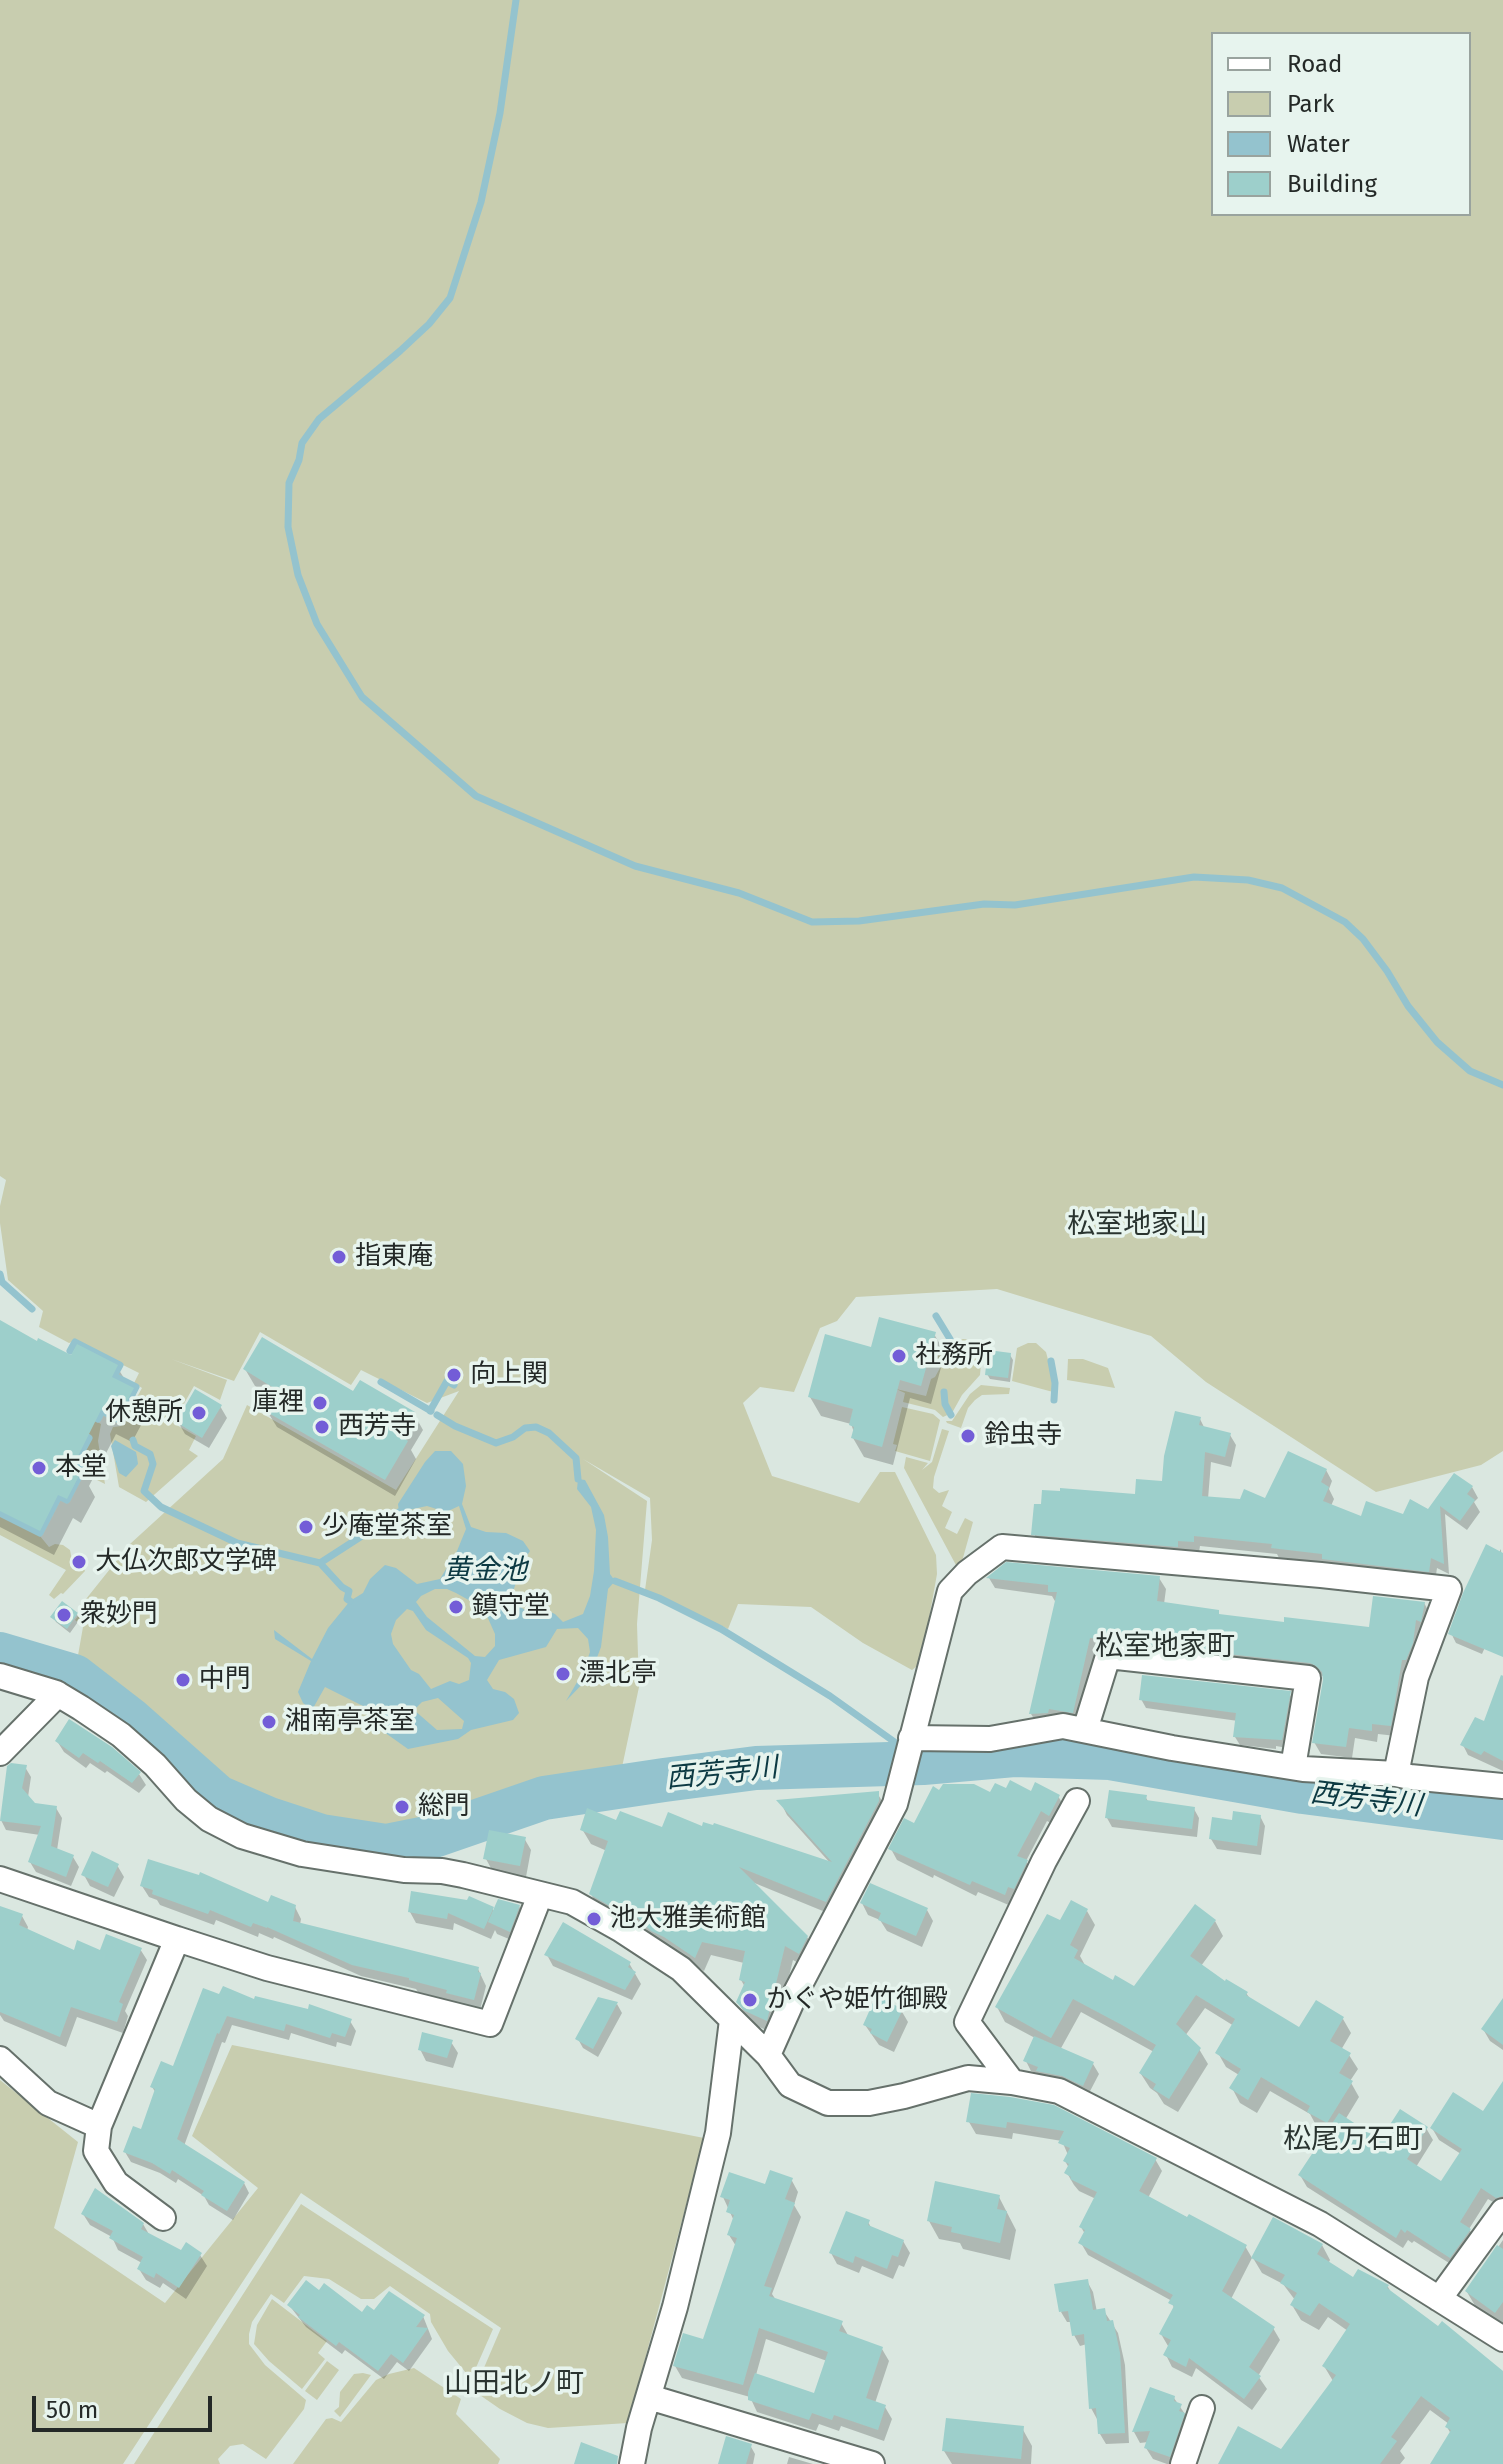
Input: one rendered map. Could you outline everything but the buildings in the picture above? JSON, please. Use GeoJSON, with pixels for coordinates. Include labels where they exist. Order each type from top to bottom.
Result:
{"type":"FeatureCollection","features":[{"type":"Feature","properties":{"kind":"street"},"geometry":{"type":"LineString","coordinates":[[768,2055],[796,1992],[895,1804],[950,1591],[967,1573],[1002,1547],[1449,1589],[1416,1677],[1396,1774]]}},
{"type":"Feature","properties":{"kind":"street"},"geometry":{"type":"LineString","coordinates":[[1085,1730],[1108,1656],[1308,1678],[1293,1767]]}},
{"type":"Feature","properties":{"kind":"street"},"geometry":{"type":"LineString","coordinates":[[0,1676],[58,1694],[121,1735],[155,1765],[186,1800],[209,1819],[242,1836],[302,1854],[404,1870],[452,1873],[572,1902],[681,1969],[768,2055],[790,2085],[828,2103],[869,2103],[968,2078],[1059,2091],[1320,2224],[1503,2339]]}},
{"type":"Feature","properties":{"kind":"street"},"geometry":{"type":"LineString","coordinates":[[0,1753],[58,1694]]}},
{"type":"Feature","properties":{"kind":"street"},"geometry":{"type":"LineString","coordinates":[[911,1738],[990,1739],[1063,1726],[1172,1748],[1293,1767],[1503,1786]]}},
{"type":"Feature","properties":{"kind":"street"},"geometry":{"type":"LineString","coordinates":[[1012,2082],[967,2022],[1044,1861],[1077,1801]]}},
{"type":"Feature","properties":{"kind":"street"},"geometry":{"type":"LineString","coordinates":[[0,1879],[267,1968],[490,2024],[540,1895]]}},
{"type":"Feature","properties":{"kind":"street"},"geometry":{"type":"LineString","coordinates":[[163,2218],[116,2183],[96,2151],[99,2126],[177,1939]]}},
{"type":"Feature","properties":{"kind":"street"},"geometry":{"type":"LineString","coordinates":[[632,2464],[718,2133],[732,2020]]}},
{"type":"Feature","properties":{"kind":"street"},"geometry":{"type":"LineString","coordinates":[[0,2059],[48,2103],[99,2126]]}},
{"type":"Feature","properties":{"kind":"street"},"geometry":{"type":"LineString","coordinates":[[1439,2299],[1503,2211]]}},
{"type":"Feature","properties":{"kind":"street"},"geometry":{"type":"LineString","coordinates":[[649,2397],[872,2464]]}},
{"type":"Feature","properties":{"kind":"street"},"geometry":{"type":"LineString","coordinates":[[1183,2464],[1202,2408]]}},
{"type":"Feature","properties":{"kind":"green space"},"geometry":{"type":"Polygon","coordinates":[[[0,0],[1503,0],[1503,1451],[1481,1465],[1376,1492],[1206,1382],[1151,1336],[997,1289],[856,1297],[837,1321],[820,1328],[794,1392],[760,1387],[743,1403],[772,1476],[859,1503],[880,1472],[895,1472],[936,1555],[937,1574],[921,1663],[912,1670],[863,1643],[811,1607],[738,1604],[728,1629],[645,1590],[652,1540],[650,1498],[583,1459],[647,1501],[637,1624],[639,1687],[621,1772],[531,1790],[433,1823],[389,1834],[240,1792],[77,1661],[83,1627],[75,1620],[81,1612],[78,1609],[130,1544],[223,1459],[247,1405],[396,1490],[459,1391],[427,1403],[361,1370],[351,1385],[260,1332],[234,1381],[171,1359],[227,1380],[220,1400],[194,1386],[173,1423],[196,1436],[189,1450],[198,1456],[146,1502],[119,1487],[110,1434],[113,1427],[121,1426],[142,1388],[134,1383],[139,1373],[39,1327],[43,1311],[8,1280],[0,1223],[6,1180],[0,1176],[0,0]]]}},
{"type":"Feature","properties":{"kind":"green space"},"geometry":{"type":"Polygon","coordinates":[[[963,1339],[983,1341],[980,1375],[962,1395],[952,1413],[943,1417],[935,1410],[903,1402],[905,1393],[896,1389],[926,1396],[931,1379],[940,1368],[936,1358],[939,1347],[963,1339]]]}},
{"type":"Feature","properties":{"kind":"green space"},"geometry":{"type":"Polygon","coordinates":[[[1036,1343],[1046,1352],[1054,1383],[1053,1392],[1012,1381],[1017,1348],[1036,1343]]]}},
{"type":"Feature","properties":{"kind":"green space"},"geometry":{"type":"Polygon","coordinates":[[[1068,1359],[1083,1359],[1108,1368],[1115,1388],[1067,1380],[1068,1359]]]}},
{"type":"Feature","properties":{"kind":"green space"},"geometry":{"type":"Polygon","coordinates":[[[981,1385],[1010,1388],[1009,1394],[982,1395],[968,1408],[961,1428],[947,1423],[952,1421],[970,1394],[981,1385]]]}},
{"type":"Feature","properties":{"kind":"green space"},"geometry":{"type":"Polygon","coordinates":[[[902,1407],[933,1414],[940,1420],[930,1461],[895,1451],[897,1445],[893,1444],[902,1407]]]}},
{"type":"Feature","properties":{"kind":"green space"},"geometry":{"type":"Polygon","coordinates":[[[86,1416],[101,1424],[98,1441],[105,1484],[85,1474],[87,1468],[80,1463],[92,1436],[79,1428],[86,1416]]]}},
{"type":"Feature","properties":{"kind":"green space"},"geometry":{"type":"Polygon","coordinates":[[[942,1429],[949,1431],[933,1488],[939,1493],[949,1490],[942,1506],[952,1512],[945,1528],[957,1534],[965,1518],[973,1522],[961,1565],[957,1567],[904,1468],[906,1457],[928,1463],[922,1470],[932,1462],[942,1429]]]}},
{"type":"Feature","properties":{"kind":"green space"},"geometry":{"type":"Polygon","coordinates":[[[0,1516],[40,1536],[49,1547],[63,1545],[70,1550],[73,1566],[80,1560],[85,1571],[54,1599],[49,1595],[66,1570],[0,1535],[0,1516]]]}},
{"type":"Feature","properties":{"kind":"green space"},"geometry":{"type":"Polygon","coordinates":[[[232,2045],[704,2138],[628,2423],[548,2428],[527,2423],[474,2391],[501,2328],[301,2193],[123,2464],[0,2464],[0,2080],[78,2142],[54,2228],[165,2303],[258,2188],[192,2136],[232,2045]]]}},
{"type":"Feature","properties":{"kind":"green space"},"geometry":{"type":"Polygon","coordinates":[[[301,2204],[493,2329],[471,2379],[448,2351],[431,2322],[430,2314],[390,2286],[374,2299],[361,2299],[329,2279],[304,2276],[284,2303],[271,2294],[252,2322],[249,2334],[249,2344],[265,2365],[306,2400],[304,2409],[266,2459],[243,2444],[230,2446],[218,2459],[220,2464],[134,2464],[301,2204]]]}},
{"type":"Feature","properties":{"kind":"green space"},"geometry":{"type":"Polygon","coordinates":[[[272,2299],[327,2341],[318,2353],[325,2359],[302,2389],[254,2344],[257,2325],[272,2299]]]}},
{"type":"Feature","properties":{"kind":"green space"},"geometry":{"type":"Polygon","coordinates":[[[327,2361],[339,2370],[317,2400],[305,2391],[327,2361]]]}},
{"type":"Feature","properties":{"kind":"green space"},"geometry":{"type":"Polygon","coordinates":[[[414,2368],[461,2399],[456,2414],[500,2459],[498,2464],[293,2464],[326,2419],[341,2422],[376,2380],[414,2368]]]}},
{"type":"Feature","properties":{"kind":"green space"},"geometry":{"type":"Polygon","coordinates":[[[354,2374],[371,2375],[340,2417],[334,2411],[339,2407],[340,2392],[354,2374]]]}},
{"type":"Feature","properties":{"kind":"water"},"geometry":{"type":"Polygon","coordinates":[[[115,1440],[136,1452],[138,1464],[126,1477],[119,1473],[111,1446],[115,1440]]]}},
{"type":"Feature","properties":{"kind":"water","name":"黄金池"},"geometry":{"type":"Polygon","coordinates":[[[435,1451],[451,1451],[463,1464],[466,1486],[462,1504],[471,1527],[506,1533],[523,1541],[530,1551],[522,1563],[513,1592],[517,1605],[525,1610],[541,1608],[555,1614],[563,1622],[583,1614],[594,1571],[596,1530],[591,1507],[577,1489],[578,1479],[585,1480],[604,1515],[610,1574],[615,1581],[608,1589],[601,1647],[590,1676],[566,1701],[583,1672],[590,1652],[588,1639],[578,1628],[557,1629],[546,1647],[499,1660],[487,1680],[493,1689],[505,1692],[514,1699],[519,1713],[513,1720],[471,1730],[458,1739],[408,1749],[377,1727],[381,1715],[325,1687],[312,1710],[303,1703],[298,1692],[311,1661],[275,1639],[274,1630],[312,1659],[328,1628],[350,1601],[363,1593],[370,1579],[385,1565],[396,1568],[417,1584],[440,1579],[466,1529],[459,1506],[446,1512],[427,1506],[399,1512],[398,1504],[435,1451]],[[435,1589],[416,1602],[427,1617],[475,1656],[485,1657],[495,1646],[495,1634],[487,1616],[474,1603],[456,1593],[435,1589]],[[407,1609],[396,1620],[391,1634],[393,1644],[411,1670],[419,1674],[431,1689],[450,1681],[459,1684],[469,1680],[471,1663],[468,1658],[426,1630],[413,1611],[407,1609]],[[438,1698],[422,1702],[414,1710],[437,1730],[462,1729],[464,1721],[438,1698]]]}},
{"type":"Feature","properties":{"kind":"waterway"},"geometry":{"type":"LineString","coordinates":[[516,0],[500,113],[481,202],[450,298],[429,324],[400,351],[319,419],[302,443],[299,460],[289,483],[288,527],[298,575],[317,624],[362,697],[476,796],[635,866],[739,893],[812,922],[859,921],[984,904],[1015,905],[1194,877],[1248,880],[1282,888],[1345,922],[1363,939],[1408,1006],[1437,1042],[1470,1071],[1503,1085]]}},
{"type":"Feature","properties":{"kind":"waterway"},"geometry":{"type":"LineString","coordinates":[[0,1274],[2,1282],[32,1309]]}},
{"type":"Feature","properties":{"kind":"waterway"},"geometry":{"type":"LineString","coordinates":[[936,1316],[950,1339]]}},
{"type":"Feature","properties":{"kind":"waterway"},"geometry":{"type":"LineString","coordinates":[[70,1351],[75,1342],[120,1365],[114,1376],[136,1387],[119,1420],[102,1411],[98,1419],[92,1416]]}},
{"type":"Feature","properties":{"kind":"waterway"},"geometry":{"type":"LineString","coordinates":[[1051,1361],[1054,1400]]}},
{"type":"Feature","properties":{"kind":"waterway"},"geometry":{"type":"LineString","coordinates":[[430,1411],[447,1381],[454,1385]]}},
{"type":"Feature","properties":{"kind":"waterway"},"geometry":{"type":"LineString","coordinates":[[381,1382],[431,1411]]}},
{"type":"Feature","properties":{"kind":"waterway"},"geometry":{"type":"LineString","coordinates":[[944,1392],[945,1404],[951,1415]]}},
{"type":"Feature","properties":{"kind":"waterway"},"geometry":{"type":"LineString","coordinates":[[437,1415],[496,1443],[513,1437],[525,1428],[536,1427],[549,1433],[576,1458],[578,1479]]}},
{"type":"Feature","properties":{"kind":"waterway"},"geometry":{"type":"LineString","coordinates":[[0,1513],[40,1533],[59,1496],[67,1500],[83,1469],[75,1464],[89,1438],[79,1433]]}},
{"type":"Feature","properties":{"kind":"waterway"},"geometry":{"type":"LineString","coordinates":[[133,1440],[135,1446],[150,1454],[153,1464],[144,1491],[161,1507],[237,1543],[320,1563],[349,1591],[347,1599],[350,1601]]}},
{"type":"Feature","properties":{"kind":"waterway"},"geometry":{"type":"LineString","coordinates":[[320,1563],[399,1512]]}},
{"type":"Feature","properties":{"kind":"waterway"},"geometry":{"type":"LineString","coordinates":[[615,1581],[659,1598],[721,1629],[830,1696],[903,1748]]}},
{"type":"Feature","properties":{"kind":"waterway","name":"西芳寺川"},"geometry":{"type":"LineString","coordinates":[[0,1654],[74,1676],[131,1720],[218,1797],[269,1819],[321,1836],[386,1846],[431,1837],[544,1798],[664,1780],[756,1768],[923,1763],[1014,1755],[1110,1758],[1303,1792],[1503,1818]]}},
{"type":"Feature","properties":{"kind":"place","name":"指東庵"},"geometry":{"type":"Point","coordinates":[339,1257]}},
{"type":"Feature","properties":{"kind":"place","name":"社務所"},"geometry":{"type":"Point","coordinates":[899,1356]}},
{"type":"Feature","properties":{"kind":"place","name":"向上関"},"geometry":{"type":"Point","coordinates":[454,1375]}},
{"type":"Feature","properties":{"kind":"place","name":"庫裡"},"geometry":{"type":"Point","coordinates":[320,1403]}},
{"type":"Feature","properties":{"kind":"place","name":"休憩所"},"geometry":{"type":"Point","coordinates":[199,1413]}},
{"type":"Feature","properties":{"kind":"place","name":"西芳寺"},"geometry":{"type":"Point","coordinates":[322,1427]}},
{"type":"Feature","properties":{"kind":"place","name":"鈴虫寺"},"geometry":{"type":"Point","coordinates":[968,1436]}},
{"type":"Feature","properties":{"kind":"place","name":"本堂"},"geometry":{"type":"Point","coordinates":[39,1468]}},
{"type":"Feature","properties":{"kind":"place","name":"少庵堂茶室"},"geometry":{"type":"Point","coordinates":[306,1527]}},
{"type":"Feature","properties":{"kind":"place","name":"大仏次郎文学碑"},"geometry":{"type":"Point","coordinates":[79,1562]}},
{"type":"Feature","properties":{"kind":"place","name":"鎮守堂"},"geometry":{"type":"Point","coordinates":[456,1607]}},
{"type":"Feature","properties":{"kind":"place","name":"衆妙門"},"geometry":{"type":"Point","coordinates":[64,1615]}},
{"type":"Feature","properties":{"kind":"place","name":"漂北亭"},"geometry":{"type":"Point","coordinates":[563,1674]}},
{"type":"Feature","properties":{"kind":"place","name":"中門"},"geometry":{"type":"Point","coordinates":[183,1680]}},
{"type":"Feature","properties":{"kind":"place","name":"湘南亭茶室"},"geometry":{"type":"Point","coordinates":[269,1722]}},
{"type":"Feature","properties":{"kind":"place","name":"総門"},"geometry":{"type":"Point","coordinates":[402,1807]}},
{"type":"Feature","properties":{"kind":"place","name":"池大雅美術館"},"geometry":{"type":"Point","coordinates":[594,1919]}},
{"type":"Feature","properties":{"kind":"place","name":"かぐや姫竹御殿"},"geometry":{"type":"Point","coordinates":[750,2000]}},
{"type":"Feature","properties":{"kind":"district","name":"松室地家山"},"geometry":{"type":"Point","coordinates":[1137,1225]}},
{"type":"Feature","properties":{"kind":"district","name":"松室地家町"},"geometry":{"type":"Point","coordinates":[1165,1647]}},
{"type":"Feature","properties":{"kind":"district","name":"松尾万石町"},"geometry":{"type":"Point","coordinates":[1353,2140]}},
{"type":"Feature","properties":{"kind":"district","name":"山田北ノ町"},"geometry":{"type":"Point","coordinates":[514,2384]}}]}
